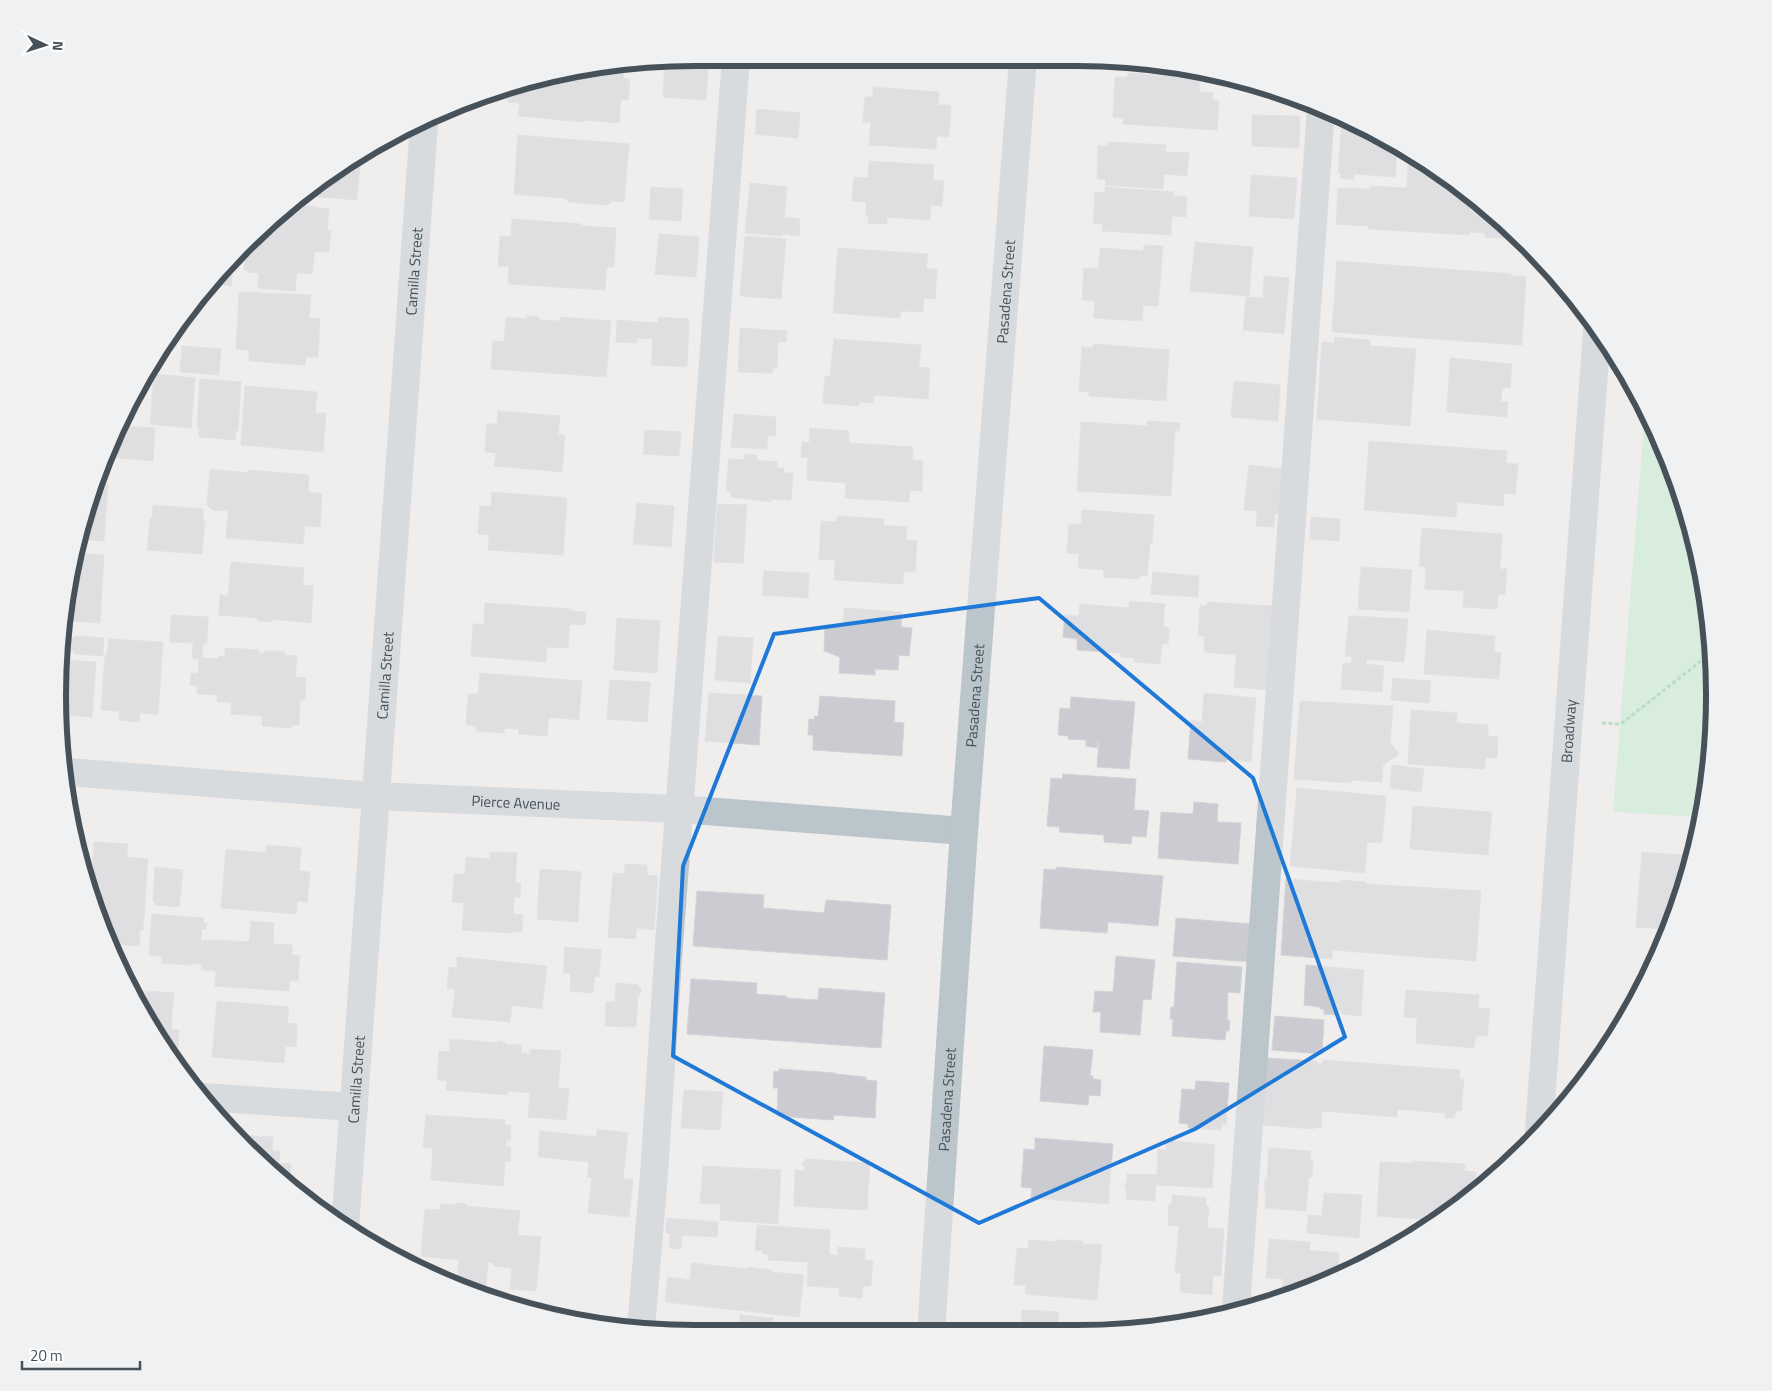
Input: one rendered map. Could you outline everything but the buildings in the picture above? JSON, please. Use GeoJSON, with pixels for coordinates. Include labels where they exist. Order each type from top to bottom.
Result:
{"type":"FeatureCollection","features":[{"type":"Feature","properties":{"kind":"street"},"geometry":{"type":"LineString","coordinates":[[642,1322],[735,66]]}},
{"type":"Feature","properties":{"kind":"street","name":"Pasadena Street"},"geometry":{"type":"LineString","coordinates":[[932,1325],[964,831],[1022,66]]}},
{"type":"Feature","properties":{"kind":"street"},"geometry":{"type":"LineString","coordinates":[[1236,1304],[1321,116]]}},
{"type":"Feature","properties":{"kind":"street","name":"Camilla Street"},"geometry":{"type":"LineString","coordinates":[[346,1219],[424,128]]}},
{"type":"Feature","properties":{"kind":"street","name":"Broadway"},"geometry":{"type":"LineString","coordinates":[[1540,1121],[1595,340]]}},
{"type":"Feature","properties":{"kind":"street","name":"Pierce Avenue"},"geometry":{"type":"LineString","coordinates":[[71,772],[376,796],[679,809],[964,831]]}},
{"type":"Feature","properties":{"kind":"street"},"geometry":{"type":"LineString","coordinates":[[212,1098],[354,1107]]}},
{"type":"Feature","properties":{"kind":"path"},"geometry":{"type":"LineString","coordinates":[[1569,722],[1621,724],[1704,659]]}},
{"type":"Feature","properties":{"kind":"highlighted area"},"geometry":{"type":"Polygon","coordinates":[[[1039,598],[1253,778],[1345,1037],[1195,1129],[979,1223],[673,1056],[683,866],[774,634],[1039,598]]]}},
{"type":"Feature","properties":{"kind":"green space"},"geometry":{"type":"Polygon","coordinates":[[[1644,424],[1672,493],[1694,573],[1704,654],[1706,696],[1704,737],[1694,817],[1613,812],[1644,424]]]}}]}
